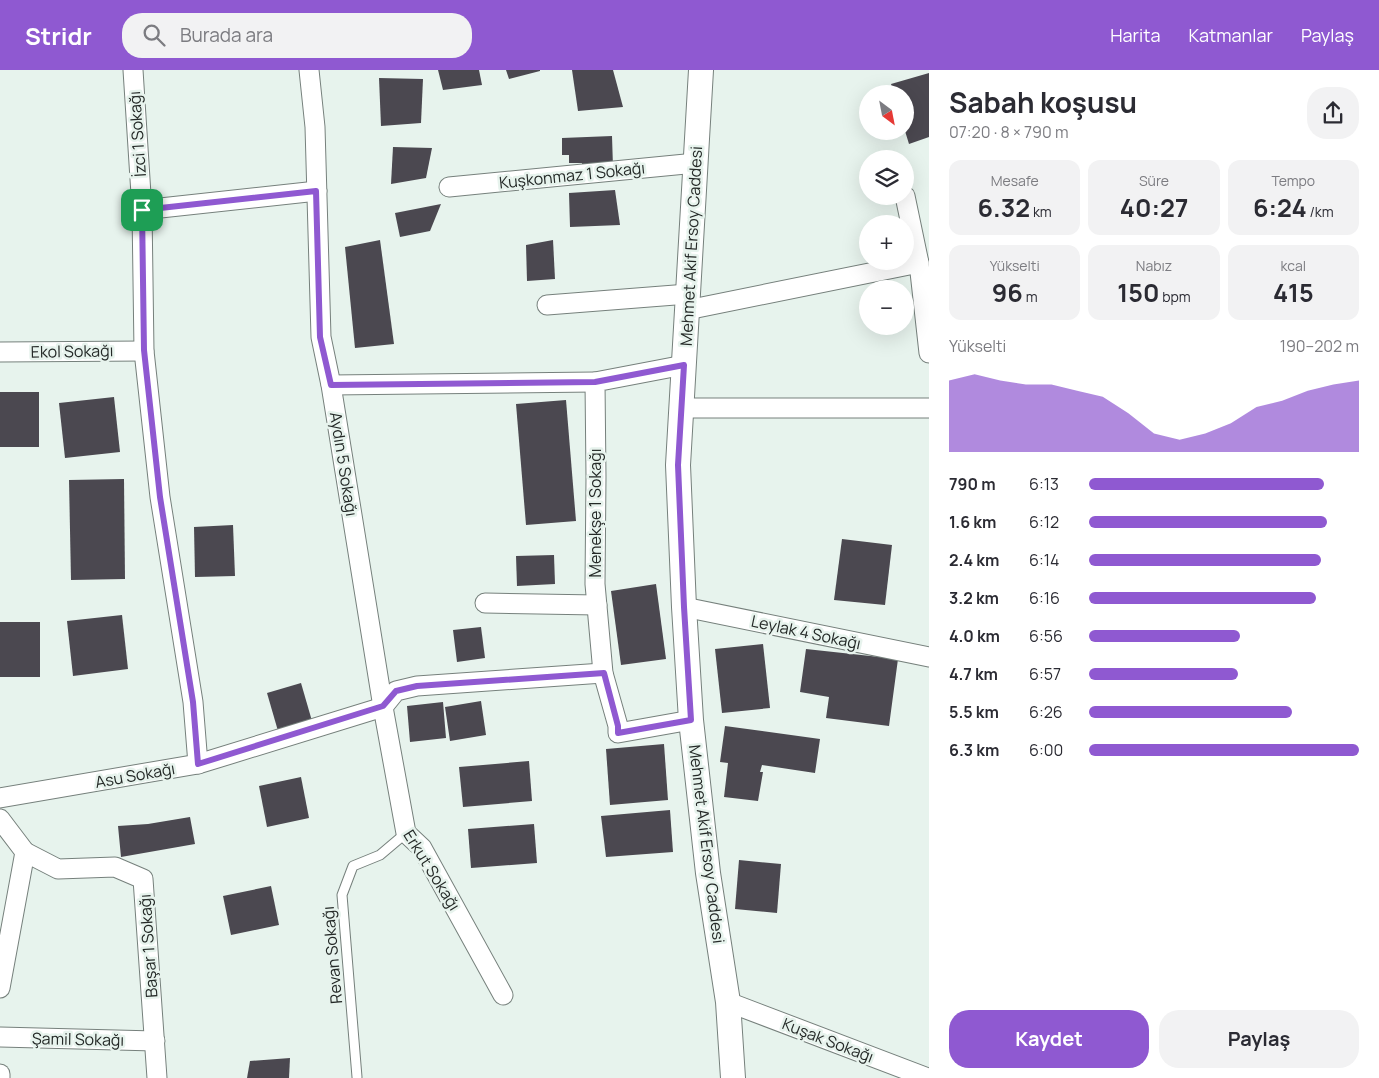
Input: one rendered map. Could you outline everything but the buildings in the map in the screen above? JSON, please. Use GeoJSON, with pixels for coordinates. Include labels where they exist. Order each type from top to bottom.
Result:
{"type":"FeatureCollection","features":[{"type":"Feature","properties":{"kind":"street","name":"İzci 1 Sokağı"},"geometry":{"type":"LineString","coordinates":[[133,70],[142,210],[144,350],[160,497],[193,702],[198,764]]}},
{"type":"Feature","properties":{"kind":"street","name":"Aydın 5 Sokağı"},"geometry":{"type":"LineString","coordinates":[[309,70],[315,127],[320,337],[331,385],[383,706]]}},
{"type":"Feature","properties":{"kind":"street","name":"Mehmet Akif Ersoy Caddesi"},"geometry":{"type":"LineString","coordinates":[[701,70],[678,465],[691,720],[708,873],[728,1002],[733,1078]]}},
{"type":"Feature","properties":{"kind":"street","name":"Kuşkonmaz 1 Sokağı"},"geometry":{"type":"LineString","coordinates":[[450,187],[696,163]]}},
{"type":"Feature","properties":{"kind":"street"},"geometry":{"type":"LineString","coordinates":[[142,210],[316,191]]}},
{"type":"Feature","properties":{"kind":"street"},"geometry":{"type":"LineString","coordinates":[[907,205],[919,263],[929,354]]}},
{"type":"Feature","properties":{"kind":"street"},"geometry":{"type":"LineString","coordinates":[[547,305],[688,302],[919,263]]}},
{"type":"Feature","properties":{"kind":"street","name":"Ekol Sokağı"},"geometry":{"type":"LineString","coordinates":[[0,352],[144,350]]}},
{"type":"Feature","properties":{"kind":"street"},"geometry":{"type":"LineString","coordinates":[[331,385],[595,382],[684,365]]}},
{"type":"Feature","properties":{"kind":"street","name":"Menekşe 1 Sokağı"},"geometry":{"type":"LineString","coordinates":[[595,382],[595,584],[604,673],[618,726],[618,733],[691,720]]}},
{"type":"Feature","properties":{"kind":"street"},"geometry":{"type":"LineString","coordinates":[[681,408],[929,408]]}},
{"type":"Feature","properties":{"kind":"street"},"geometry":{"type":"LineString","coordinates":[[485,603],[597,605]]}},
{"type":"Feature","properties":{"kind":"street","name":"Leylak 4 Sokağı"},"geometry":{"type":"LineString","coordinates":[[684,607],[929,657]]}},
{"type":"Feature","properties":{"kind":"street"},"geometry":{"type":"LineString","coordinates":[[383,706],[396,691],[417,686],[604,673]]}},
{"type":"Feature","properties":{"kind":"street","name":"Asu Sokağı"},"geometry":{"type":"LineString","coordinates":[[0,798],[198,764],[383,706]]}},
{"type":"Feature","properties":{"kind":"street","name":"Erkut Sokağı"},"geometry":{"type":"LineString","coordinates":[[383,706],[406,833],[422,848],[503,995]]}},
{"type":"Feature","properties":{"kind":"street"},"geometry":{"type":"LineString","coordinates":[[0,818],[25,852],[0,988]]}},
{"type":"Feature","properties":{"kind":"street","name":"Başar 1 Sokağı"},"geometry":{"type":"LineString","coordinates":[[25,852],[58,869],[115,866],[143,879],[156,1078]]}},
{"type":"Feature","properties":{"kind":"street","name":"Kuşak Sokağı"},"geometry":{"type":"LineString","coordinates":[[728,1002],[928,1078]]}},
{"type":"Feature","properties":{"kind":"street","name":"Şamil Sokağı"},"geometry":{"type":"LineString","coordinates":[[0,1038],[155,1041]]}},
{"type":"Feature","properties":{"kind":"lane","name":"Revan Sokağı"},"geometry":{"type":"LineString","coordinates":[[357,1077],[342,895],[353,866],[380,855],[406,833]]}},
{"type":"Feature","properties":{"kind":"route"},"geometry":{"type":"LineString","coordinates":[[316,191],[320,337],[331,385],[595,382],[684,365],[678,465],[691,720],[618,733],[618,726],[604,673],[417,686],[396,691],[383,706],[198,764],[193,702],[160,497],[144,350],[142,210],[316,191]]}}]}
